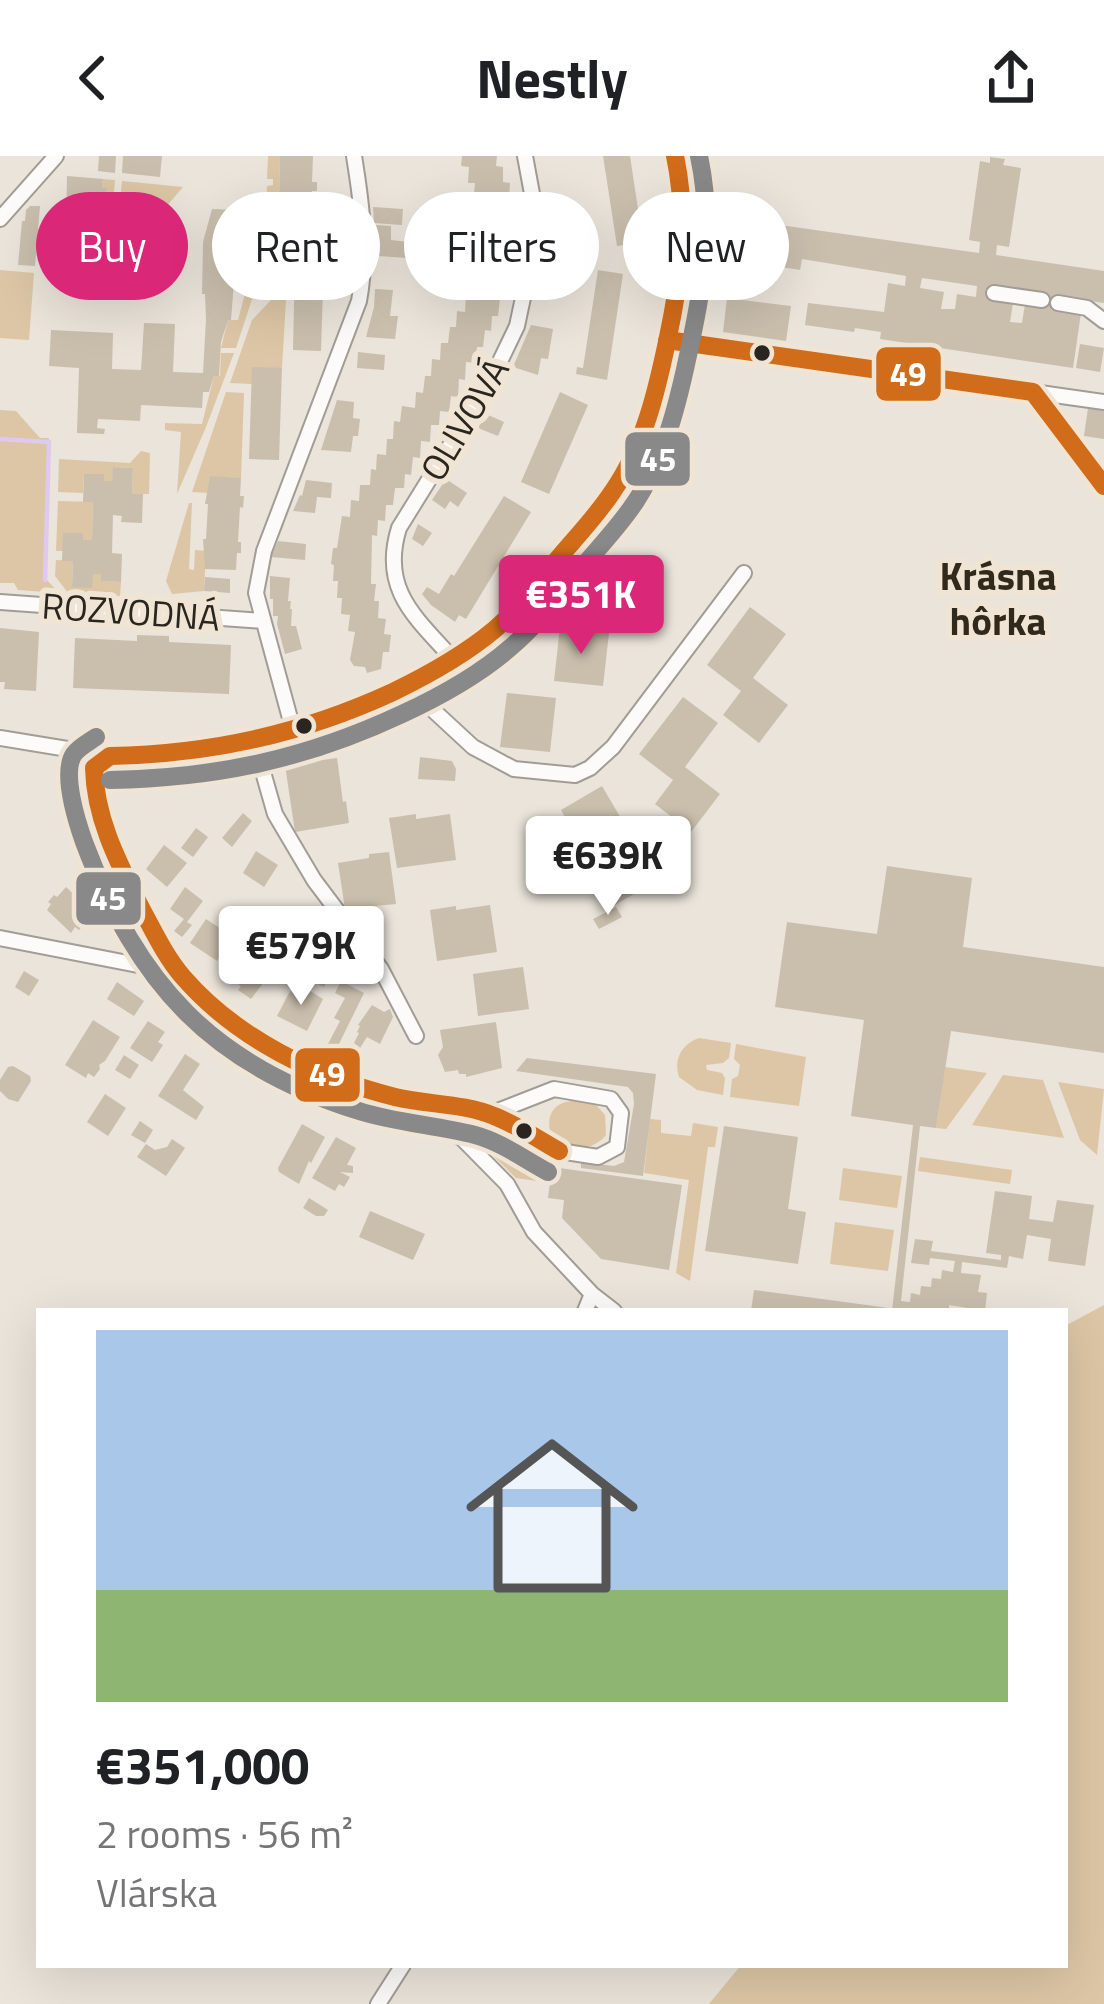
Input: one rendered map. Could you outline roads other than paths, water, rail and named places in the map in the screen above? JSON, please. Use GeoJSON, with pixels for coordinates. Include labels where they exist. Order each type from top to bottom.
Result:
{"type":"FeatureCollection","features":[{"type":"Feature","properties":{"kind":"street"},"geometry":{"type":"LineString","coordinates":[[0,219],[56,156]]}},
{"type":"Feature","properties":{"kind":"street"},"geometry":{"type":"LineString","coordinates":[[294,733],[256,593],[264,551],[359,301],[365,266],[362,201],[353,156]]}},
{"type":"Feature","properties":{"kind":"street","name":"OLIVOVÁ"},"geometry":{"type":"LineString","coordinates":[[453,658],[412,615],[401,596],[394,577],[394,542],[492,378],[517,326],[529,274],[535,210],[525,156]]}},
{"type":"Feature","properties":{"kind":"street"},"geometry":{"type":"LineString","coordinates":[[0,738],[110,756],[192,754],[255,744],[345,715],[406,685],[453,658],[510,615],[614,490],[637,448],[667,340],[684,250],[675,156]]}},
{"type":"Feature","properties":{"kind":"street"},"geometry":{"type":"LineString","coordinates":[[994,293],[1088,308],[1104,321]]}},
{"type":"Feature","properties":{"kind":"street"},"geometry":{"type":"LineString","coordinates":[[667,340],[1104,402]]}},
{"type":"Feature","properties":{"kind":"street"},"geometry":{"type":"LineString","coordinates":[[1033,392],[1104,486]]}},
{"type":"Feature","properties":{"kind":"street"},"geometry":{"type":"LineString","coordinates":[[406,685],[472,747],[514,769],[575,775],[613,747],[744,573]]}},
{"type":"Feature","properties":{"kind":"street","name":"ROZVODNÁ"},"geometry":{"type":"LineString","coordinates":[[0,602],[262,621]]}},
{"type":"Feature","properties":{"kind":"street"},"geometry":{"type":"LineString","coordinates":[[255,744],[275,814],[314,880],[381,969],[416,1036]]}},
{"type":"Feature","properties":{"kind":"street"},"geometry":{"type":"LineString","coordinates":[[110,756],[94,768],[94,795],[122,869],[179,973],[236,1026],[323,1075],[414,1101],[490,1114],[559,1151],[598,1157],[617,1147],[621,1113],[611,1099],[554,1090],[490,1114]]}},
{"type":"Feature","properties":{"kind":"street"},"geometry":{"type":"LineString","coordinates":[[0,938],[179,973]]}},
{"type":"Feature","properties":{"kind":"street"},"geometry":{"type":"LineString","coordinates":[[414,1101],[443,1119],[507,1184],[534,1232],[610,1308]]}},
{"type":"Feature","properties":{"kind":"street"},"geometry":{"type":"LineString","coordinates":[[586,1308],[592,1294]]}},
{"type":"Feature","properties":{"kind":"street"},"geometry":{"type":"LineString","coordinates":[[378,2004],[401,1968]]}},
{"type":"Feature","properties":{"kind":"waterway"},"geometry":{"type":"LineString","coordinates":[[0,439],[49,442],[45,580]]}},
{"type":"Feature","properties":{"kind":"district","name":"Krásna hôrka"},"geometry":{"type":"Point","coordinates":[998,598]}}]}
